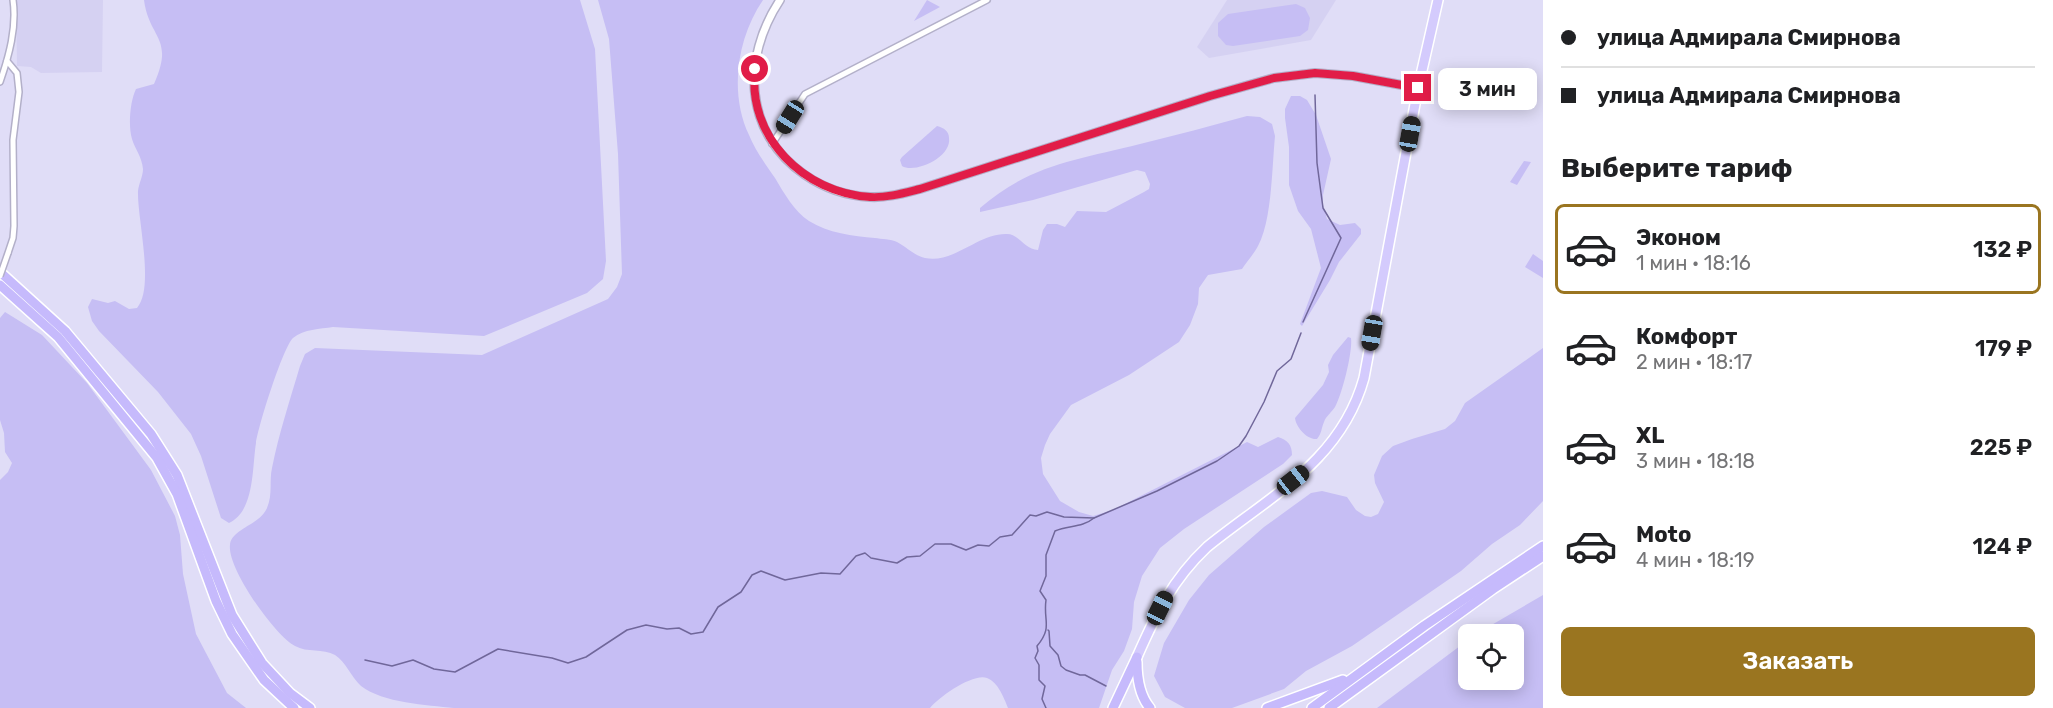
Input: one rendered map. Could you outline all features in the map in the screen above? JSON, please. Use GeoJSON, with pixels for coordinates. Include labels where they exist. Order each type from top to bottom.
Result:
{"type":"FeatureCollection","features":[{"type":"Feature","properties":{"kind":"highway"},"geometry":{"type":"LineString","coordinates":[[0,274],[65,331],[151,434],[177,476],[232,615],[255,653],[272,675],[310,708]]}},
{"type":"Feature","properties":{"kind":"highway"},"geometry":{"type":"LineString","coordinates":[[0,285],[58,337],[161,463],[177,494],[216,602],[232,634],[264,680],[294,708]]}},
{"type":"Feature","properties":{"kind":"highway"},"geometry":{"type":"LineString","coordinates":[[1312,708],[1487,582],[1543,546]]}},
{"type":"Feature","properties":{"kind":"highway"},"geometry":{"type":"LineString","coordinates":[[1329,708],[1493,589],[1543,556]]}},
{"type":"Feature","properties":{"kind":"highway"},"geometry":{"type":"LineString","coordinates":[[1113,708],[1137,657]]}},
{"type":"Feature","properties":{"kind":"highway"},"geometry":{"type":"LineString","coordinates":[[1137,657],[1140,686],[1150,708]]}},
{"type":"Feature","properties":{"kind":"highway"},"geometry":{"type":"LineString","coordinates":[[1267,708],[1339,683],[1364,669]]}},
{"type":"Feature","properties":{"kind":"main road"},"geometry":{"type":"LineString","coordinates":[[1137,657],[1166,596],[1190,563],[1320,456],[1346,422],[1359,396],[1418,88],[1438,0]]}},
{"type":"Feature","properties":{"kind":"street"},"geometry":{"type":"LineString","coordinates":[[0,82],[13,33],[13,0]]}},
{"type":"Feature","properties":{"kind":"street"},"geometry":{"type":"LineString","coordinates":[[780,0],[759,45],[753,85],[763,125],[772,144],[790,165],[811,179],[844,193],[871,197],[920,189],[1210,96],[1293,74],[1353,76],[1418,88]]}},
{"type":"Feature","properties":{"kind":"street"},"geometry":{"type":"LineString","coordinates":[[772,144],[805,94],[987,0]]}},
{"type":"Feature","properties":{"kind":"street"},"geometry":{"type":"LineString","coordinates":[[0,274],[13,238],[13,140],[19,92],[17,73],[7,61]]}},
{"type":"Feature","properties":{"kind":"shaded area"},"geometry":{"type":"Polygon","coordinates":[[[16,0],[103,0],[102,72],[41,73],[31,67],[17,66],[16,0]]]}},
{"type":"Feature","properties":{"kind":"shaded area"},"geometry":{"type":"Polygon","coordinates":[[[144,0],[580,0],[595,49],[606,261],[603,279],[587,293],[484,336],[333,327],[297,335],[283,356],[266,405],[256,443],[248,499],[244,509],[229,523],[221,518],[201,456],[191,434],[158,392],[99,331],[92,321],[88,307],[92,299],[108,303],[115,301],[129,309],[137,308],[145,285],[144,252],[138,203],[143,169],[132,139],[130,114],[136,89],[154,84],[162,57],[159,39],[147,13],[144,0]]]}},
{"type":"Feature","properties":{"kind":"shaded area"},"geometry":{"type":"Polygon","coordinates":[[[598,0],[763,0],[747,31],[742,48],[738,84],[743,119],[751,141],[761,157],[790,201],[809,221],[841,233],[895,241],[925,258],[946,257],[986,238],[1007,234],[1015,236],[1029,248],[1038,250],[1043,230],[1047,224],[1065,227],[1077,211],[1106,212],[1149,189],[1150,184],[1145,172],[1137,170],[1033,200],[980,212],[980,208],[999,193],[1036,173],[1075,160],[1247,116],[1260,117],[1272,124],[1275,136],[1269,208],[1263,235],[1255,252],[1242,269],[1208,275],[1199,288],[1198,304],[1190,325],[1179,342],[1129,375],[1071,405],[1050,434],[1041,458],[1043,474],[1060,501],[1079,512],[1093,516],[1113,510],[1247,442],[1258,447],[1278,437],[1287,441],[1291,448],[1292,455],[1283,464],[1184,529],[1160,548],[1142,576],[1134,602],[1132,629],[1124,651],[1112,670],[1099,708],[1008,708],[994,683],[981,677],[965,682],[930,708],[454,708],[393,700],[370,692],[357,682],[335,655],[295,646],[286,640],[265,616],[236,569],[230,545],[235,535],[258,519],[267,508],[270,498],[271,473],[278,442],[305,354],[315,348],[482,355],[608,299],[617,287],[622,274],[618,154],[609,39],[598,0]]]}},
{"type":"Feature","properties":{"kind":"shaded area"},"geometry":{"type":"Polygon","coordinates":[[[927,0],[940,7],[914,21],[927,0]]]}},
{"type":"Feature","properties":{"kind":"shaded area"},"geometry":{"type":"Polygon","coordinates":[[[1227,0],[1336,0],[1311,40],[1209,58],[1197,47],[1227,0]]]}},
{"type":"Feature","properties":{"kind":"shaded area"},"geometry":{"type":"Polygon","coordinates":[[[1296,4],[1305,8],[1310,18],[1308,30],[1300,36],[1233,46],[1226,45],[1218,36],[1218,23],[1228,14],[1296,4]]]}},
{"type":"Feature","properties":{"kind":"shaded area"},"geometry":{"type":"Polygon","coordinates":[[[1291,96],[1300,96],[1307,100],[1316,115],[1331,159],[1323,195],[1327,219],[1340,225],[1355,223],[1361,229],[1361,234],[1339,262],[1302,326],[1300,324],[1321,268],[1311,229],[1298,211],[1289,185],[1289,147],[1285,109],[1291,96]]]}},
{"type":"Feature","properties":{"kind":"shaded area"},"geometry":{"type":"Polygon","coordinates":[[[937,126],[946,130],[949,136],[945,152],[923,166],[908,168],[902,166],[900,160],[902,157],[937,126]]]}},
{"type":"Feature","properties":{"kind":"shaded area"},"geometry":{"type":"Polygon","coordinates":[[[1524,161],[1531,162],[1517,185],[1510,182],[1524,161]]]}},
{"type":"Feature","properties":{"kind":"shaded area"},"geometry":{"type":"Polygon","coordinates":[[[1533,254],[1543,261],[1543,278],[1525,267],[1533,254]]]}},
{"type":"Feature","properties":{"kind":"shaded area"},"geometry":{"type":"Polygon","coordinates":[[[5,312],[42,335],[87,383],[151,470],[175,516],[180,535],[183,574],[196,634],[227,693],[246,708],[0,708],[0,480],[8,472],[12,463],[5,452],[4,433],[0,420],[0,318],[5,312]]]}},
{"type":"Feature","properties":{"kind":"shaded area"},"geometry":{"type":"Polygon","coordinates":[[[1348,337],[1351,338],[1350,353],[1341,393],[1334,409],[1325,420],[1321,433],[1317,439],[1313,439],[1300,429],[1295,418],[1323,385],[1333,355],[1348,337]]]}},
{"type":"Feature","properties":{"kind":"shaded area"},"geometry":{"type":"Polygon","coordinates":[[[1543,348],[1543,501],[1520,525],[1492,544],[1461,571],[1352,646],[1306,671],[1284,689],[1232,708],[1185,708],[1165,697],[1154,676],[1164,643],[1189,600],[1209,575],[1264,527],[1311,493],[1322,491],[1347,497],[1356,510],[1365,516],[1371,517],[1378,514],[1384,502],[1375,483],[1374,475],[1382,456],[1393,446],[1445,429],[1455,421],[1465,403],[1543,348]]]}},
{"type":"Feature","properties":{"kind":"shaded area"},"geometry":{"type":"Polygon","coordinates":[[[1543,595],[1543,708],[1377,708],[1458,647],[1458,690],[1524,690],[1524,624],[1493,624],[1543,595]]]}},
{"type":"Feature","properties":{"kind":"waterway"},"geometry":{"type":"LineString","coordinates":[[1303,322],[1341,238],[1323,208],[1317,163],[1315,95]]}},
{"type":"Feature","properties":{"kind":"waterway"},"geometry":{"type":"LineString","coordinates":[[1046,708],[1042,699],[1045,686],[1039,680],[1039,665],[1035,658],[1038,651],[1037,646],[1046,629],[1046,600],[1040,591],[1046,576],[1046,555],[1055,531],[1085,523],[1157,491],[1217,461],[1239,446],[1264,402],[1277,371],[1291,359],[1301,333]]}},
{"type":"Feature","properties":{"kind":"waterway"},"geometry":{"type":"LineString","coordinates":[[365,660],[392,666],[413,660],[434,669],[455,672],[498,649],[568,663],[586,657],[627,630],[646,625],[667,629],[679,628],[691,634],[703,632],[718,607],[741,592],[752,575],[761,571],[785,580],[821,573],[840,574],[856,556],[865,553],[871,558],[897,563],[907,557],[920,556],[935,544],[951,544],[966,550],[978,545],[989,546],[1000,537],[1012,535],[1030,515],[1036,516],[1047,512],[1064,517],[1094,518]]}},
{"type":"Feature","properties":{"kind":"waterway"},"geometry":{"type":"LineString","coordinates":[[1048,630],[1050,646],[1058,655],[1061,666],[1106,686]]}},
{"type":"Feature","properties":{"kind":"route"},"geometry":{"type":"LineString","coordinates":[[755,69],[753,85],[756,103],[763,125],[772,144],[780,154],[790,165],[825,186],[844,193],[871,197],[895,195],[920,189],[1210,96],[1293,74],[1353,76],[1418,88]]}}]}
